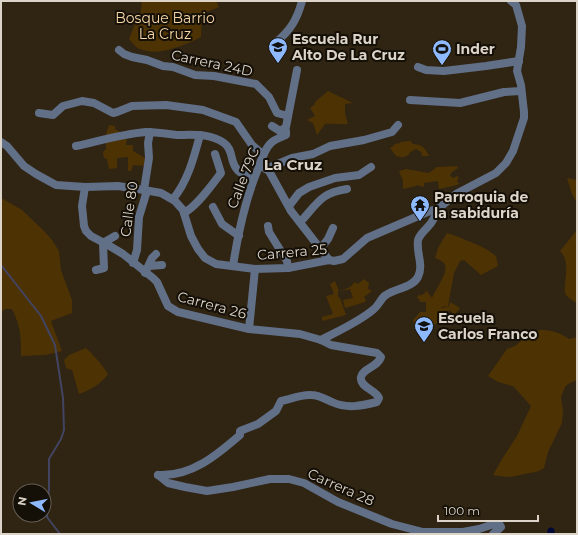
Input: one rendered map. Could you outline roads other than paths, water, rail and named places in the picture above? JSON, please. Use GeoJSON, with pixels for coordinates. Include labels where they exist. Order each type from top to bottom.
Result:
{"type":"FeatureCollection","features":[{"type":"Feature","properties":{"kind":"street"},"geometry":{"type":"LineString","coordinates":[[274,43],[286,35],[298,15],[302,1]]}},
{"type":"Feature","properties":{"kind":"street"},"geometry":{"type":"LineString","coordinates":[[410,100],[460,103],[504,92],[521,91],[517,71],[521,47],[522,26],[516,5],[511,1]]}},
{"type":"Feature","properties":{"kind":"street","name":"Carrera 24D"},"geometry":{"type":"LineString","coordinates":[[119,50],[132,58],[147,60],[195,75],[214,76],[256,84],[269,97],[277,114],[288,116]]}},
{"type":"Feature","properties":{"kind":"street"},"geometry":{"type":"LineString","coordinates":[[418,66],[426,70],[444,71],[519,60]]}},
{"type":"Feature","properties":{"kind":"street","name":"Calle 79C"},"geometry":{"type":"LineString","coordinates":[[280,131],[286,127],[297,70]]}},
{"type":"Feature","properties":{"kind":"street","name":"Carrera 25"},"geometry":{"type":"LineString","coordinates":[[173,199],[184,213],[190,236],[198,249],[205,258],[216,264],[255,269],[288,268],[329,260],[334,261],[343,259],[367,238],[438,209],[456,194],[496,173],[506,163],[524,118],[521,91]]}},
{"type":"Feature","properties":{"kind":"street"},"geometry":{"type":"LineString","coordinates":[[39,113],[53,115],[63,106],[82,101],[94,103],[113,113],[132,106],[166,106],[203,110],[236,122],[252,145],[264,154]]}},
{"type":"Feature","properties":{"kind":"street"},"geometry":{"type":"LineString","coordinates":[[263,167],[292,158],[313,154],[330,146],[364,140],[392,132],[398,125]]}},
{"type":"Feature","properties":{"kind":"street"},"geometry":{"type":"LineString","coordinates":[[272,126],[280,131]]}},
{"type":"Feature","properties":{"kind":"street","name":"Calle 79C"},"geometry":{"type":"LineString","coordinates":[[233,266],[243,214],[254,178],[263,167],[264,154],[273,141],[286,135],[286,131],[280,131]]}},
{"type":"Feature","properties":{"kind":"street"},"geometry":{"type":"LineString","coordinates":[[76,146],[126,134],[150,132],[178,135],[200,135],[225,144],[230,151],[236,168],[242,174],[254,178]]}},
{"type":"Feature","properties":{"kind":"street","name":"Calle 80"},"geometry":{"type":"LineString","coordinates":[[133,263],[137,250],[138,217],[146,194],[144,190],[149,158],[148,143],[150,132]]}},
{"type":"Feature","properties":{"kind":"street"},"geometry":{"type":"LineString","coordinates":[[1,142],[7,146],[18,160],[36,174],[56,184],[85,187],[118,186],[161,193],[173,199],[180,189],[192,165],[200,135]]}},
{"type":"Feature","properties":{"kind":"street"},"geometry":{"type":"LineString","coordinates":[[184,213],[191,209],[217,180],[221,173],[215,154]]}},
{"type":"Feature","properties":{"kind":"street"},"geometry":{"type":"LineString","coordinates":[[263,167],[269,172],[299,221],[329,260]]}},
{"type":"Feature","properties":{"kind":"street"},"geometry":{"type":"LineString","coordinates":[[289,206],[299,193],[309,187],[335,178],[359,175],[371,167]]}},
{"type":"Feature","properties":{"kind":"street","name":"Carrera 26"},"geometry":{"type":"LineString","coordinates":[[85,187],[82,206],[86,232],[90,236],[123,254],[133,263],[147,269],[160,288],[168,306],[178,312],[249,329],[300,334],[321,340],[330,345],[377,352],[381,357],[380,361],[364,372],[361,376],[363,385],[378,394],[379,398],[377,402],[358,406],[344,406],[331,402],[323,397],[311,394],[281,401],[276,411],[258,424],[240,431],[240,435],[221,452],[198,466],[168,476],[158,475]]}},
{"type":"Feature","properties":{"kind":"street"},"geometry":{"type":"LineString","coordinates":[[299,221],[303,219],[321,198],[330,193],[347,189]]}},
{"type":"Feature","properties":{"kind":"street"},"geometry":{"type":"LineString","coordinates":[[213,207],[222,224],[239,236]]}},
{"type":"Feature","properties":{"kind":"street"},"geometry":{"type":"LineString","coordinates":[[321,340],[375,309],[385,295],[411,284],[417,278],[420,271],[418,239],[432,221],[438,209]]}},
{"type":"Feature","properties":{"kind":"street"},"geometry":{"type":"LineString","coordinates":[[268,226],[269,232],[287,261],[288,268]]}},
{"type":"Feature","properties":{"kind":"street"},"geometry":{"type":"LineString","coordinates":[[320,249],[328,239],[332,228]]}},
{"type":"Feature","properties":{"kind":"street"},"geometry":{"type":"LineString","coordinates":[[96,270],[104,268],[103,243],[115,236]]}},
{"type":"Feature","properties":{"kind":"street"},"geometry":{"type":"LineString","coordinates":[[147,269],[152,258],[156,254]]}},
{"type":"Feature","properties":{"kind":"street"},"geometry":{"type":"LineString","coordinates":[[147,269],[162,265]]}},
{"type":"Feature","properties":{"kind":"street"},"geometry":{"type":"LineString","coordinates":[[249,329],[255,269]]}},
{"type":"Feature","properties":{"kind":"street","name":"Carrera 28"},"geometry":{"type":"LineString","coordinates":[[158,475],[168,482],[184,487],[207,490],[233,487],[270,479],[289,479],[304,483],[338,502],[392,524],[406,528],[423,532],[455,532],[480,529],[494,524],[500,524],[501,527],[499,530],[493,534]]}},
{"type":"Feature","properties":{"kind":"waterway"},"geometry":{"type":"LineString","coordinates":[[1,265],[41,316],[55,345],[63,398],[64,430],[61,439],[49,459],[47,517],[60,534]]}},
{"type":"Feature","properties":{"kind":"place","name":"Escuela Rur Alto De La Cruz"},"geometry":{"type":"Point","coordinates":[278,64]}},
{"type":"Feature","properties":{"kind":"place","name":"Inder"},"geometry":{"type":"Point","coordinates":[442,66]}},
{"type":"Feature","properties":{"kind":"place","name":"Parroquia de la sabiduría"},"geometry":{"type":"Point","coordinates":[420,222]}},
{"type":"Feature","properties":{"kind":"place","name":"Escuela Carlos Franco"},"geometry":{"type":"Point","coordinates":[424,343]}},
{"type":"Feature","properties":{"kind":"district","name":"La Cruz"},"geometry":{"type":"Point","coordinates":[293,164]}},
{"type":"Feature","properties":{"kind":"park label","name":"Bosque Barrio La Cruz"},"geometry":{"type":"Point","coordinates":[165,26]}}]}
